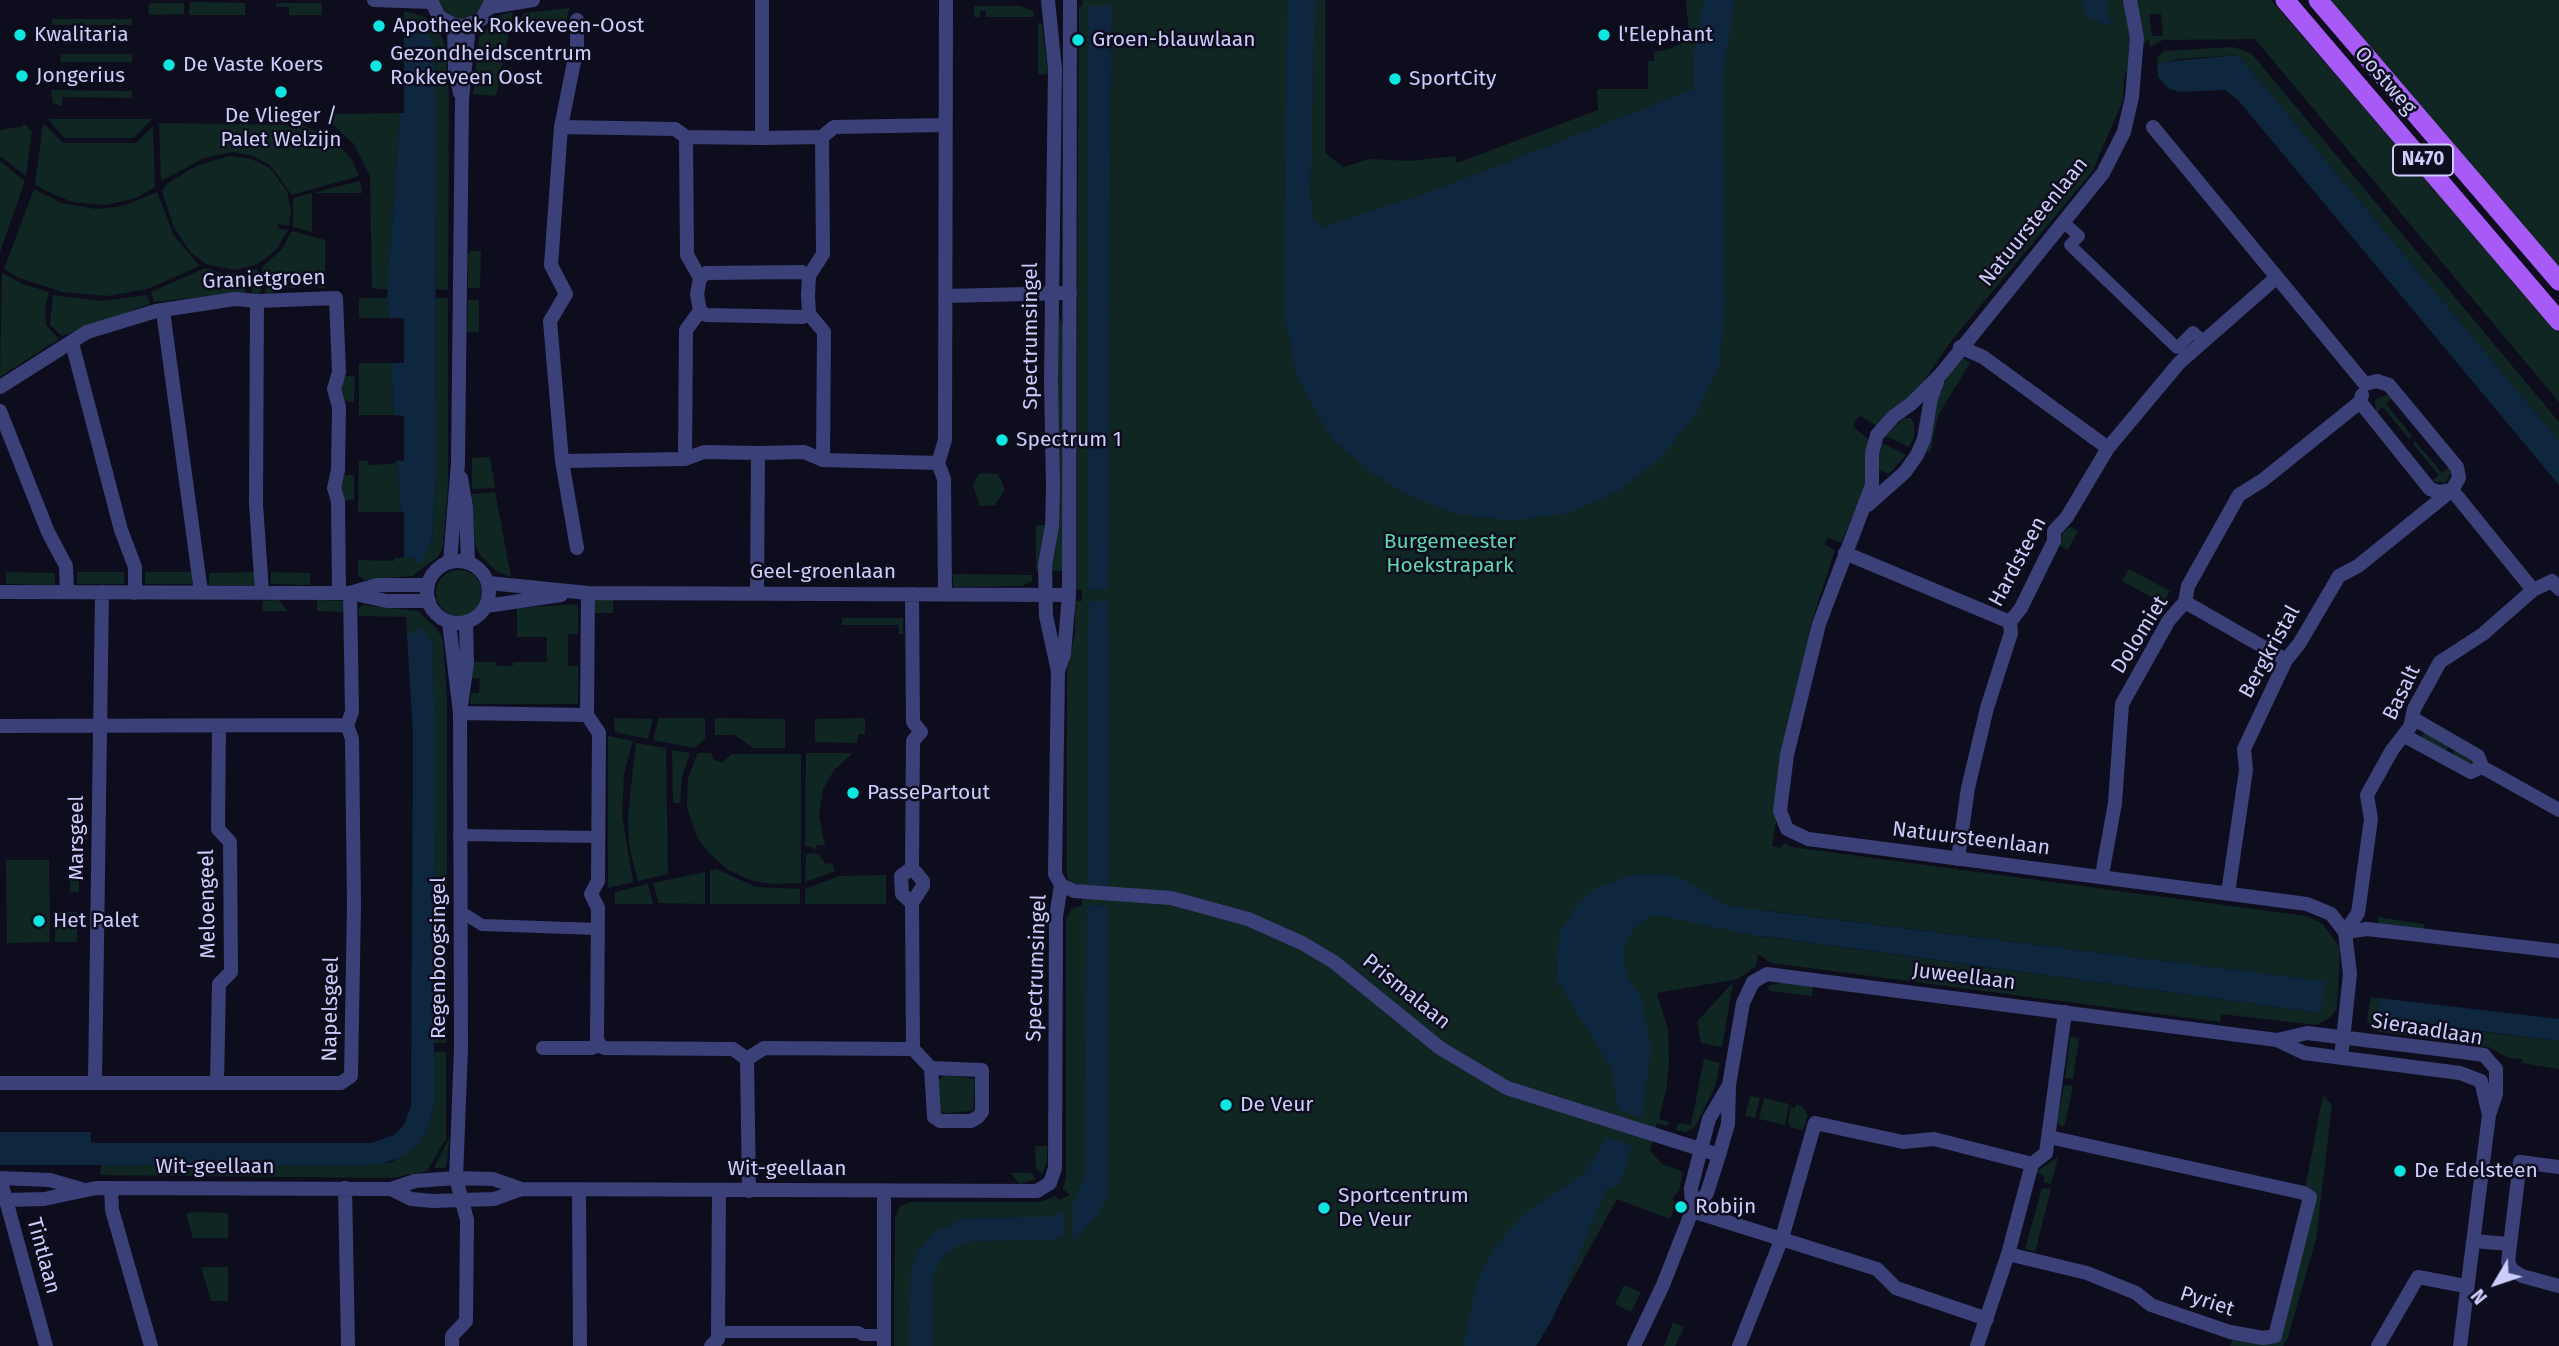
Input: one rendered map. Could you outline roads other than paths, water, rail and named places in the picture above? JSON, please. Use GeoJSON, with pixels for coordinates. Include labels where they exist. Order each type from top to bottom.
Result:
{"type":"FeatureCollection","features":[{"type":"Feature","properties":{"kind":"main road","name":"Oostweg"},"geometry":{"type":"LineString","coordinates":[[2285,0],[2559,321]]}},
{"type":"Feature","properties":{"kind":"main road","name":"Oostweg"},"geometry":{"type":"LineString","coordinates":[[2318,0],[2559,281]]}},
{"type":"Feature","properties":{"kind":"street"},"geometry":{"type":"LineString","coordinates":[[374,0],[431,1],[439,17],[461,25],[482,19],[491,3],[533,0]]}},
{"type":"Feature","properties":{"kind":"street"},"geometry":{"type":"LineString","coordinates":[[762,0],[762,138]]}},
{"type":"Feature","properties":{"kind":"street"},"geometry":{"type":"LineString","coordinates":[[944,594],[944,479],[938,463],[945,440],[946,0]]}},
{"type":"Feature","properties":{"kind":"street","name":"Spectrumsingel"},"geometry":{"type":"LineString","coordinates":[[1048,0],[1055,69],[1053,488],[1046,594],[1052,654],[1058,671]]}},
{"type":"Feature","properties":{"kind":"street","name":"Spectrumsingel"},"geometry":{"type":"LineString","coordinates":[[1050,1183],[1055,1168],[1056,917],[1067,888],[1055,874],[1058,671],[1064,654],[1069,595],[1070,0]]}},
{"type":"Feature","properties":{"kind":"street","name":"Natuursteenlaan"},"geometry":{"type":"LineString","coordinates":[[2130,0],[2137,38],[2132,97],[2124,132],[2103,173],[1960,347],[1941,374],[1911,404],[1894,415],[1877,435],[1872,453],[1872,485],[1819,625],[1799,706],[1780,794],[1782,820],[1787,829],[1808,839],[2102,875],[2306,904],[2331,914],[2345,932]]}},
{"type":"Feature","properties":{"kind":"street"},"geometry":{"type":"LineString","coordinates":[[577,20],[577,47],[561,127],[551,265],[566,294],[551,321],[562,461],[577,548]]}},
{"type":"Feature","properties":{"kind":"street"},"geometry":{"type":"LineString","coordinates":[[450,562],[458,463],[461,100],[455,71],[461,25]]}},
{"type":"Feature","properties":{"kind":"street"},"geometry":{"type":"LineString","coordinates":[[561,127],[675,129],[686,137],[762,138],[822,137],[834,127],[945,125]]}},
{"type":"Feature","properties":{"kind":"street"},"geometry":{"type":"LineString","coordinates":[[2153,127],[2365,384]]}},
{"type":"Feature","properties":{"kind":"street"},"geometry":{"type":"LineString","coordinates":[[686,137],[687,255],[700,278]]}},
{"type":"Feature","properties":{"kind":"street"},"geometry":{"type":"LineString","coordinates":[[822,137],[823,254],[809,276],[809,314],[824,332],[823,460]]}},
{"type":"Feature","properties":{"kind":"street"},"geometry":{"type":"LineString","coordinates":[[2063,222],[2079,236],[2070,245],[2177,348],[2193,332],[2203,341]]}},
{"type":"Feature","properties":{"kind":"street"},"geometry":{"type":"LineString","coordinates":[[685,459],[686,330],[700,311],[697,294],[700,278],[706,273],[803,272],[809,276]]}},
{"type":"Feature","properties":{"kind":"street","name":"Hardsteen"},"geometry":{"type":"LineString","coordinates":[[1958,859],[1968,788],[1987,708],[2011,634],[2010,622],[2021,608],[2050,550],[2053,531],[2067,517],[2108,448],[2179,363],[2277,277]]}},
{"type":"Feature","properties":{"kind":"street"},"geometry":{"type":"LineString","coordinates":[[945,296],[1070,293]]}},
{"type":"Feature","properties":{"kind":"street","name":"Granietgroen"},"geometry":{"type":"LineString","coordinates":[[0,387],[87,332],[178,306],[235,299],[257,302],[336,298],[339,372],[334,389],[339,407],[338,470],[334,488],[338,501],[345,593]]}},
{"type":"Feature","properties":{"kind":"street"},"geometry":{"type":"LineString","coordinates":[[257,302],[256,504],[262,592]]}},
{"type":"Feature","properties":{"kind":"street"},"geometry":{"type":"LineString","coordinates":[[163,311],[201,592]]}},
{"type":"Feature","properties":{"kind":"street"},"geometry":{"type":"LineString","coordinates":[[700,311],[717,315],[803,317],[809,314]]}},
{"type":"Feature","properties":{"kind":"street"},"geometry":{"type":"LineString","coordinates":[[72,343],[121,530],[135,567],[135,593]]}},
{"type":"Feature","properties":{"kind":"street"},"geometry":{"type":"LineString","coordinates":[[1960,347],[1983,357],[2108,448]]}},
{"type":"Feature","properties":{"kind":"street","name":"Natuursteenlaan"},"geometry":{"type":"LineString","coordinates":[[1861,512],[1881,490],[1905,472],[1917,455],[1924,439],[1931,398],[1941,374]]}},
{"type":"Feature","properties":{"kind":"street"},"geometry":{"type":"LineString","coordinates":[[2377,381],[2389,385],[2457,467],[2459,478],[2452,489],[2439,492],[2430,489],[2360,402],[2365,384],[2377,381]]}},
{"type":"Feature","properties":{"kind":"street","name":"Dolomiet"},"geometry":{"type":"LineString","coordinates":[[2102,875],[2115,803],[2122,704],[2169,620],[2185,602],[2188,586],[2239,495],[2263,480],[2360,402]]}},
{"type":"Feature","properties":{"kind":"street"},"geometry":{"type":"LineString","coordinates":[[0,411],[48,532],[66,566],[67,592]]}},
{"type":"Feature","properties":{"kind":"street"},"geometry":{"type":"LineString","coordinates":[[562,461],[685,459],[704,452],[804,452],[823,460],[938,463]]}},
{"type":"Feature","properties":{"kind":"street"},"geometry":{"type":"LineString","coordinates":[[757,593],[758,453]]}},
{"type":"Feature","properties":{"kind":"street"},"geometry":{"type":"LineString","coordinates":[[458,463],[466,507],[468,562]]}},
{"type":"Feature","properties":{"kind":"street"},"geometry":{"type":"LineString","coordinates":[[2452,489],[2533,590],[2552,581],[2559,589]]}},
{"type":"Feature","properties":{"kind":"street","name":"Bergkristal"},"geometry":{"type":"LineString","coordinates":[[2228,893],[2246,770],[2244,749],[2286,660],[2299,644],[2339,576],[2358,566],[2452,489]]}},
{"type":"Feature","properties":{"kind":"street"},"geometry":{"type":"LineString","coordinates":[[1845,553],[2010,622]]}},
{"type":"Feature","properties":{"kind":"street"},"geometry":{"type":"LineString","coordinates":[[450,562],[468,562],[481,570],[489,583],[486,606],[474,619],[449,622],[436,614],[429,601],[428,585],[433,573],[450,562]]}},
{"type":"Feature","properties":{"kind":"street","name":"Geel-groenlaan"},"geometry":{"type":"LineString","coordinates":[[489,583],[582,593],[1069,595]]}},
{"type":"Feature","properties":{"kind":"street"},"geometry":{"type":"LineString","coordinates":[[345,593],[377,585],[428,585]]}},
{"type":"Feature","properties":{"kind":"street","name":"Basalt"},"geometry":{"type":"LineString","coordinates":[[2345,932],[2358,913],[2371,819],[2367,796],[2392,750],[2405,736],[2414,719],[2414,709],[2440,662],[2483,634],[2533,590]]}},
{"type":"Feature","properties":{"kind":"street"},"geometry":{"type":"LineString","coordinates":[[0,592],[345,593],[387,601],[429,601]]}},
{"type":"Feature","properties":{"kind":"street","name":"Marsgeel"},"geometry":{"type":"LineString","coordinates":[[95,1083],[102,592]]}},
{"type":"Feature","properties":{"kind":"street","name":"Napelsgeel"},"geometry":{"type":"LineString","coordinates":[[0,1083],[341,1083],[351,1076],[353,752],[347,724],[352,712],[345,593]]}},
{"type":"Feature","properties":{"kind":"street"},"geometry":{"type":"LineString","coordinates":[[582,593],[587,715],[599,733],[598,881],[591,894],[598,908],[597,1039],[604,1048],[733,1049],[747,1059]]}},
{"type":"Feature","properties":{"kind":"street","name":"Geel-groenlaan"},"geometry":{"type":"LineString","coordinates":[[486,606],[582,593]]}},
{"type":"Feature","properties":{"kind":"street"},"geometry":{"type":"LineString","coordinates":[[912,594],[913,722],[920,732],[914,741],[912,868],[923,881],[923,891],[912,903],[913,1049],[931,1068],[934,1117],[940,1121],[971,1121],[978,1117],[982,1112],[982,1070],[931,1068]]}},
{"type":"Feature","properties":{"kind":"street"},"geometry":{"type":"LineString","coordinates":[[2185,602],[2286,660]]}},
{"type":"Feature","properties":{"kind":"street","name":"Regenboogsingel"},"geometry":{"type":"LineString","coordinates":[[449,622],[460,713],[461,1048],[456,1178],[467,1220],[466,1321],[452,1336],[452,1346]]}},
{"type":"Feature","properties":{"kind":"street","name":"Regenboogsingel"},"geometry":{"type":"LineString","coordinates":[[460,713],[467,663],[466,622]]}},
{"type":"Feature","properties":{"kind":"street"},"geometry":{"type":"LineString","coordinates":[[460,713],[587,715]]}},
{"type":"Feature","properties":{"kind":"street"},"geometry":{"type":"LineString","coordinates":[[2414,719],[2478,756],[2482,767],[2559,810]]}},
{"type":"Feature","properties":{"kind":"street"},"geometry":{"type":"LineString","coordinates":[[0,726],[347,724]]}},
{"type":"Feature","properties":{"kind":"street","name":"Meloengeel"},"geometry":{"type":"LineString","coordinates":[[217,1081],[219,984],[230,972],[230,842],[218,829],[219,726]]}},
{"type":"Feature","properties":{"kind":"street"},"geometry":{"type":"LineString","coordinates":[[2405,736],[2471,772],[2482,767]]}},
{"type":"Feature","properties":{"kind":"street"},"geometry":{"type":"LineString","coordinates":[[459,835],[598,837]]}},
{"type":"Feature","properties":{"kind":"street","name":"Prismalaan"},"geometry":{"type":"LineString","coordinates":[[1067,888],[1150,895],[1196,904],[1274,930],[1334,962],[1440,1048],[1507,1088],[1719,1155]]}},
{"type":"Feature","properties":{"kind":"street"},"geometry":{"type":"LineString","coordinates":[[460,911],[482,925],[598,929]]}},
{"type":"Feature","properties":{"kind":"street"},"geometry":{"type":"LineString","coordinates":[[2341,1058],[2350,974],[2345,932],[2367,929],[2559,951]]}},
{"type":"Feature","properties":{"kind":"street","name":"Juweellaan"},"geometry":{"type":"LineString","coordinates":[[1634,1346],[1663,1285],[1692,1211],[1707,1193],[1728,1124],[1728,1085],[1745,994],[1753,982],[1767,974],[2277,1040],[2304,1053],[2341,1058]]}},
{"type":"Feature","properties":{"kind":"street"},"geometry":{"type":"LineString","coordinates":[[1977,1346],[2008,1254],[2032,1164],[2046,1153],[2065,1012]]}},
{"type":"Feature","properties":{"kind":"street","name":"Juweellaan"},"geometry":{"type":"LineString","coordinates":[[2277,1040],[2307,1033],[2343,1038]]}},
{"type":"Feature","properties":{"kind":"street","name":"Sieraadlaan"},"geometry":{"type":"LineString","coordinates":[[2343,1038],[2484,1055],[2496,1069],[2496,1094],[2489,1115],[2474,1241],[2465,1286],[2460,1346]]}},
{"type":"Feature","properties":{"kind":"street"},"geometry":{"type":"LineString","coordinates":[[543,1048],[592,1048],[600,1045]]}},
{"type":"Feature","properties":{"kind":"street"},"geometry":{"type":"LineString","coordinates":[[747,1059],[764,1048],[913,1049]]}},
{"type":"Feature","properties":{"kind":"street","name":"Sieraadlaan"},"geometry":{"type":"LineString","coordinates":[[2341,1058],[2460,1073],[2481,1081],[2489,1115]]}},
{"type":"Feature","properties":{"kind":"street"},"geometry":{"type":"LineString","coordinates":[[747,1059],[749,1191]]}},
{"type":"Feature","properties":{"kind":"street","name":"Juweellaan"},"geometry":{"type":"LineString","coordinates":[[1692,1211],[1691,1188],[1709,1119],[1728,1085]]}},
{"type":"Feature","properties":{"kind":"street"},"geometry":{"type":"LineString","coordinates":[[1739,1346],[1782,1238],[1815,1123],[1903,1142],[1934,1139],[2032,1164]]}},
{"type":"Feature","properties":{"kind":"street","name":"Pyriet"},"geometry":{"type":"LineString","coordinates":[[2008,1254],[2087,1273],[2136,1293],[2151,1305],[2230,1332],[2263,1338],[2275,1336],[2311,1197],[2304,1193],[2049,1137]]}},
{"type":"Feature","properties":{"kind":"street"},"geometry":{"type":"LineString","coordinates":[[2559,1167],[2520,1162],[2508,1262],[2512,1270],[2559,1286]]}},
{"type":"Feature","properties":{"kind":"street","name":"Wit-geellaan"},"geometry":{"type":"LineString","coordinates":[[0,1178],[50,1180],[82,1189]]}},
{"type":"Feature","properties":{"kind":"street","name":"Tintlaan"},"geometry":{"type":"LineString","coordinates":[[0,1178],[3,1200],[46,1346]]}},
{"type":"Feature","properties":{"kind":"street","name":"Wit-geellaan"},"geometry":{"type":"LineString","coordinates":[[391,1189],[415,1181],[456,1178],[493,1179],[522,1189],[579,1190],[1037,1191],[1050,1183]]}},
{"type":"Feature","properties":{"kind":"street"},"geometry":{"type":"LineString","coordinates":[[111,1188],[112,1210],[151,1346]]}},
{"type":"Feature","properties":{"kind":"street"},"geometry":{"type":"LineString","coordinates":[[345,1188],[348,1346]]}},
{"type":"Feature","properties":{"kind":"street","name":"Wit-geellaan"},"geometry":{"type":"LineString","coordinates":[[3,1200],[44,1199],[82,1189],[345,1188],[391,1189],[423,1200],[463,1200],[494,1199],[522,1189]]}},
{"type":"Feature","properties":{"kind":"street"},"geometry":{"type":"LineString","coordinates":[[579,1190],[580,1346]]}},
{"type":"Feature","properties":{"kind":"street"},"geometry":{"type":"LineString","coordinates":[[711,1346],[719,1332],[719,1190]]}},
{"type":"Feature","properties":{"kind":"street"},"geometry":{"type":"LineString","coordinates":[[719,1332],[858,1332],[884,1340],[884,1191]]}},
{"type":"Feature","properties":{"kind":"street"},"geometry":{"type":"LineString","coordinates":[[1692,1211],[1774,1239],[1782,1238],[1877,1269],[1896,1288],[1987,1319]]}},
{"type":"Feature","properties":{"kind":"street"},"geometry":{"type":"LineString","coordinates":[[2474,1241],[2509,1244]]}},
{"type":"Feature","properties":{"kind":"street"},"geometry":{"type":"LineString","coordinates":[[2378,1346],[2418,1277],[2465,1286]]}},
{"type":"Feature","properties":{"kind":"water"},"geometry":{"type":"Polygon","coordinates":[[[1287,0],[1315,0],[1310,195],[1313,220],[1322,227],[1428,193],[1694,89],[1694,52],[1704,0],[1735,0],[1723,73],[1725,307],[1719,366],[1697,413],[1659,459],[1619,491],[1569,513],[1509,521],[1453,513],[1404,493],[1372,473],[1332,439],[1297,377],[1285,317],[1287,0]]]}},
{"type":"Feature","properties":{"kind":"water"},"geometry":{"type":"Polygon","coordinates":[[[2081,0],[2107,0],[2108,17],[2115,27],[2089,19],[2081,0]]]}},
{"type":"Feature","properties":{"kind":"water"},"geometry":{"type":"Polygon","coordinates":[[[1088,6],[1111,6],[1108,589],[1089,590],[1088,6]]]}},
{"type":"Feature","properties":{"kind":"water"},"geometry":{"type":"Polygon","coordinates":[[[418,29],[424,29],[433,44],[435,83],[436,479],[432,537],[423,562],[416,562],[416,558],[404,558],[404,513],[401,512],[397,460],[404,461],[404,416],[394,415],[391,363],[404,363],[404,318],[389,318],[387,298],[400,113],[404,113],[404,34],[418,33],[418,29]]]}},
{"type":"Feature","properties":{"kind":"water"},"geometry":{"type":"Polygon","coordinates":[[[2238,55],[2559,441],[2559,485],[2238,100],[2225,90],[2179,92],[2168,88],[2158,77],[2157,65],[2164,62],[2238,55]]]}},
{"type":"Feature","properties":{"kind":"water"},"geometry":{"type":"Polygon","coordinates":[[[1089,601],[1108,601],[1109,885],[1088,885],[1089,601]]]}},
{"type":"Feature","properties":{"kind":"water"},"geometry":{"type":"Polygon","coordinates":[[[416,628],[422,628],[432,642],[435,734],[434,1104],[429,1127],[419,1144],[404,1156],[378,1165],[0,1165],[0,1132],[91,1132],[91,1142],[100,1143],[372,1143],[394,1135],[404,1125],[411,1106],[413,736],[407,633],[416,633],[416,628]]]}},
{"type":"Feature","properties":{"kind":"water"},"geometry":{"type":"Polygon","coordinates":[[[1657,874],[1682,878],[1727,906],[2324,981],[2321,1013],[1748,934],[1657,915],[1646,918],[1634,929],[1625,944],[1623,960],[1628,978],[1640,995],[1651,1049],[1642,1117],[1618,1110],[1612,1069],[1558,982],[1559,935],[1576,906],[1596,888],[1630,875],[1657,874]]]}},
{"type":"Feature","properties":{"kind":"water"},"geometry":{"type":"Polygon","coordinates":[[[1087,905],[1108,906],[1108,1195],[1096,1216],[1073,1241],[1073,1203],[1085,1177],[1087,905]]]}},
{"type":"Feature","properties":{"kind":"water"},"geometry":{"type":"Polygon","coordinates":[[[2379,998],[2559,1019],[2559,1041],[2387,1019],[2379,1014],[2379,998]]]}},
{"type":"Feature","properties":{"kind":"water"},"geometry":{"type":"Polygon","coordinates":[[[1607,1137],[1632,1145],[1619,1186],[1607,1187],[1553,1318],[1536,1346],[1463,1346],[1478,1278],[1497,1244],[1526,1213],[1585,1173],[1607,1137]]]}},
{"type":"Feature","properties":{"kind":"water"},"geometry":{"type":"Polygon","coordinates":[[[1063,1211],[1063,1237],[1049,1240],[974,1241],[957,1246],[946,1254],[936,1269],[933,1282],[933,1346],[909,1346],[911,1269],[919,1250],[934,1232],[966,1218],[1048,1217],[1063,1211]]]}},
{"type":"Feature","properties":{"kind":"place","name":"Apotheek Rokkeveen-Oost"},"geometry":{"type":"Point","coordinates":[379,26]}},
{"type":"Feature","properties":{"kind":"place","name":"Kwalitaria"},"geometry":{"type":"Point","coordinates":[20,35]}},
{"type":"Feature","properties":{"kind":"place","name":"l'Elephant"},"geometry":{"type":"Point","coordinates":[1604,35]}},
{"type":"Feature","properties":{"kind":"place","name":"Groen-blauwlaan"},"geometry":{"type":"Point","coordinates":[1078,40]}},
{"type":"Feature","properties":{"kind":"place","name":"De Vaste Koers"},"geometry":{"type":"Point","coordinates":[169,65]}},
{"type":"Feature","properties":{"kind":"place","name":"Gezondheidscentrum Rokkeveen Oost"},"geometry":{"type":"Point","coordinates":[376,66]}},
{"type":"Feature","properties":{"kind":"place","name":"Jongerius"},"geometry":{"type":"Point","coordinates":[22,76]}},
{"type":"Feature","properties":{"kind":"place","name":"SportCity"},"geometry":{"type":"Point","coordinates":[1395,79]}},
{"type":"Feature","properties":{"kind":"place","name":"De Vlieger / Palet Welzijn"},"geometry":{"type":"Point","coordinates":[281,92]}},
{"type":"Feature","properties":{"kind":"place","name":"Spectrum 1"},"geometry":{"type":"Point","coordinates":[1002,440]}},
{"type":"Feature","properties":{"kind":"place","name":"PassePartout"},"geometry":{"type":"Point","coordinates":[853,793]}},
{"type":"Feature","properties":{"kind":"place","name":"Het Palet"},"geometry":{"type":"Point","coordinates":[39,921]}},
{"type":"Feature","properties":{"kind":"place","name":"De Veur"},"geometry":{"type":"Point","coordinates":[1226,1105]}},
{"type":"Feature","properties":{"kind":"place","name":"De Edelsteen"},"geometry":{"type":"Point","coordinates":[2400,1171]}},
{"type":"Feature","properties":{"kind":"place","name":"Robijn"},"geometry":{"type":"Point","coordinates":[1681,1207]}},
{"type":"Feature","properties":{"kind":"place","name":"Sportcentrum De Veur"},"geometry":{"type":"Point","coordinates":[1324,1208]}},
{"type":"Feature","properties":{"kind":"park label","name":"Burgemeester Hoekstrapark"},"geometry":{"type":"Point","coordinates":[1450,554]}}]}
